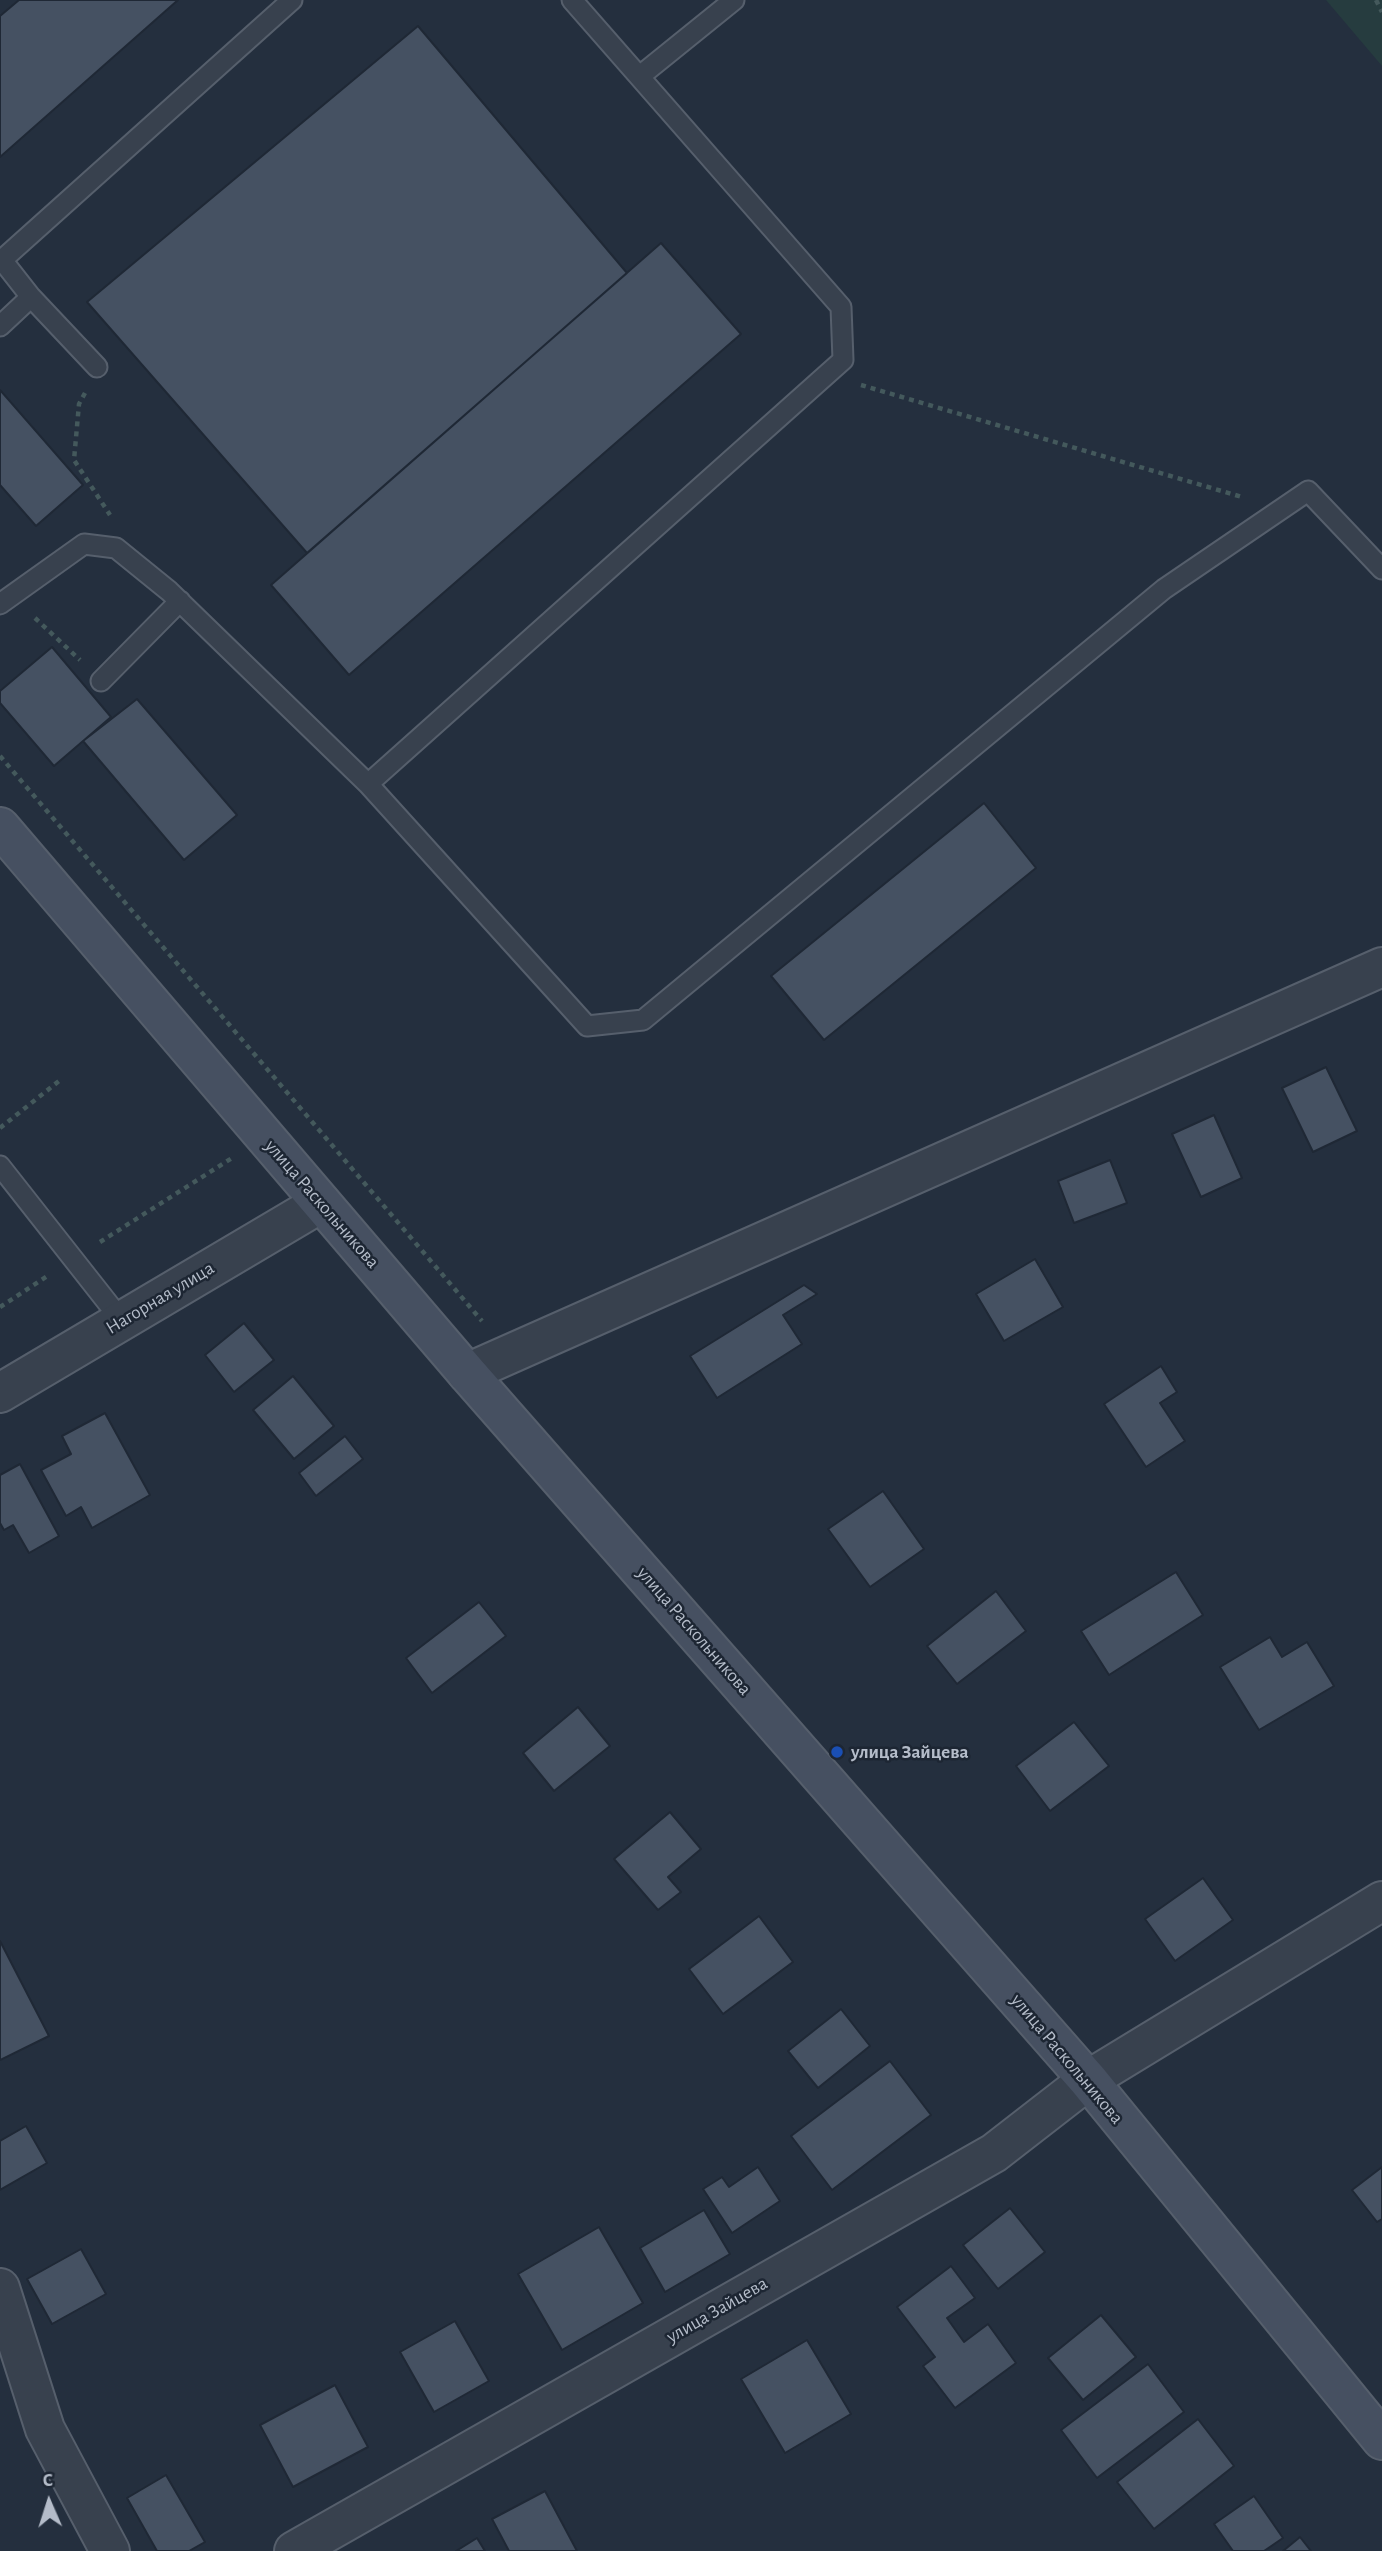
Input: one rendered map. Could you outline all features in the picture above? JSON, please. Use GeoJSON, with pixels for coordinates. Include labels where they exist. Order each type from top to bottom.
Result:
{"type":"FeatureCollection","features":[{"type":"Feature","properties":{"kind":"main road","name":"улица Раскольникова"},"geometry":{"type":"LineString","coordinates":[[0,827],[467,1373],[1088,2080],[1382,2441]]}},
{"type":"Feature","properties":{"kind":"street"},"geometry":{"type":"LineString","coordinates":[[467,1373],[1382,967]]}},
{"type":"Feature","properties":{"kind":"street","name":"Нагорная улица"},"geometry":{"type":"LineString","coordinates":[[0,1393],[321,1203]]}},
{"type":"Feature","properties":{"kind":"street","name":"улица Зайцева"},"geometry":{"type":"LineString","coordinates":[[294,2551],[994,2153],[1088,2080],[1382,1901]]}},
{"type":"Feature","properties":{"kind":"street"},"geometry":{"type":"LineString","coordinates":[[0,2288],[46,2429],[110,2551]]}},
{"type":"Feature","properties":{"kind":"lane"},"geometry":{"type":"LineString","coordinates":[[97,367],[31,297],[2,260],[292,0]]}},
{"type":"Feature","properties":{"kind":"lane"},"geometry":{"type":"LineString","coordinates":[[368,784],[843,360],[841,307],[572,0]]}},
{"type":"Feature","properties":{"kind":"lane"},"geometry":{"type":"LineString","coordinates":[[640,76],[734,0]]}},
{"type":"Feature","properties":{"kind":"lane"},"geometry":{"type":"LineString","coordinates":[[0,326],[31,297]]}},
{"type":"Feature","properties":{"kind":"lane"},"geometry":{"type":"LineString","coordinates":[[6,600],[85,544],[116,548],[180,601],[368,784],[587,1026],[643,1020],[1164,589],[1308,491],[1382,569]]}},
{"type":"Feature","properties":{"kind":"lane"},"geometry":{"type":"LineString","coordinates":[[101,681],[180,601]]}},
{"type":"Feature","properties":{"kind":"lane"},"geometry":{"type":"LineString","coordinates":[[0,1166],[122,1321]]}},
{"type":"Feature","properties":{"kind":"path"},"geometry":{"type":"LineString","coordinates":[[1376,0],[1382,12]]}},
{"type":"Feature","properties":{"kind":"path"},"geometry":{"type":"LineString","coordinates":[[97,367],[79,404],[74,460],[118,527],[116,548]]}},
{"type":"Feature","properties":{"kind":"path"},"geometry":{"type":"LineString","coordinates":[[826,375],[1281,509]]}},
{"type":"Feature","properties":{"kind":"path"},"geometry":{"type":"LineString","coordinates":[[6,600],[101,681]]}},
{"type":"Feature","properties":{"kind":"path"},"geometry":{"type":"LineString","coordinates":[[0,756],[510,1353]]}},
{"type":"Feature","properties":{"kind":"path"},"geometry":{"type":"LineString","coordinates":[[0,1128],[59,1081]]}},
{"type":"Feature","properties":{"kind":"path"},"geometry":{"type":"LineString","coordinates":[[0,1307],[265,1137]]}},
{"type":"Feature","properties":{"kind":"green space"},"geometry":{"type":"Polygon","coordinates":[[[1326,0],[1382,0],[1382,66],[1326,0]]]}},
{"type":"Feature","properties":{"kind":"building"},"geometry":{"type":"Polygon","coordinates":[[[19,0],[178,0],[0,157],[0,16],[19,0]]]}},
{"type":"Feature","properties":{"kind":"building"},"geometry":{"type":"Polygon","coordinates":[[[418,26],[627,273],[307,553],[87,302],[418,26]]]}},
{"type":"Feature","properties":{"kind":"building"},"geometry":{"type":"Polygon","coordinates":[[[661,243],[741,334],[349,675],[271,585],[661,243]]]}},
{"type":"Feature","properties":{"kind":"building"},"geometry":{"type":"Polygon","coordinates":[[[0,390],[83,485],[36,526],[0,485],[0,390]]]}},
{"type":"Feature","properties":{"kind":"building"},"geometry":{"type":"Polygon","coordinates":[[[52,647],[111,717],[54,766],[0,703],[0,691],[52,647]]]}},
{"type":"Feature","properties":{"kind":"building"},"geometry":{"type":"Polygon","coordinates":[[[137,699],[237,815],[184,860],[83,741],[137,699]]]}},
{"type":"Feature","properties":{"kind":"building"},"geometry":{"type":"Polygon","coordinates":[[[984,803],[1036,868],[824,1040],[771,976],[984,803]]]}},
{"type":"Feature","properties":{"kind":"building"},"geometry":{"type":"Polygon","coordinates":[[[1326,1067],[1357,1131],[1313,1152],[1282,1088],[1326,1067]]]}},
{"type":"Feature","properties":{"kind":"building"},"geometry":{"type":"Polygon","coordinates":[[[1214,1115],[1242,1178],[1201,1197],[1172,1134],[1214,1115]]]}},
{"type":"Feature","properties":{"kind":"building"},"geometry":{"type":"Polygon","coordinates":[[[1110,1160],[1127,1203],[1074,1223],[1058,1181],[1110,1160]]]}},
{"type":"Feature","properties":{"kind":"building"},"geometry":{"type":"Polygon","coordinates":[[[1035,1259],[1063,1307],[1004,1341],[976,1294],[1035,1259]]]}},
{"type":"Feature","properties":{"kind":"building"},"geometry":{"type":"Polygon","coordinates":[[[804,1285],[817,1294],[783,1315],[802,1344],[717,1398],[690,1356],[804,1285]]]}},
{"type":"Feature","properties":{"kind":"building"},"geometry":{"type":"Polygon","coordinates":[[[244,1323],[274,1360],[234,1392],[205,1355],[244,1323]]]}},
{"type":"Feature","properties":{"kind":"building"},"geometry":{"type":"Polygon","coordinates":[[[1161,1366],[1177,1392],[1160,1403],[1185,1441],[1146,1467],[1104,1404],[1161,1366]]]}},
{"type":"Feature","properties":{"kind":"building"},"geometry":{"type":"Polygon","coordinates":[[[293,1376],[334,1426],[294,1459],[253,1410],[293,1376]]]}},
{"type":"Feature","properties":{"kind":"building"},"geometry":{"type":"Polygon","coordinates":[[[105,1413],[150,1495],[92,1528],[81,1507],[66,1516],[41,1470],[71,1454],[62,1436],[105,1413]]]}},
{"type":"Feature","properties":{"kind":"building"},"geometry":{"type":"Polygon","coordinates":[[[345,1436],[363,1459],[316,1496],[299,1473],[345,1436]]]}},
{"type":"Feature","properties":{"kind":"building"},"geometry":{"type":"Polygon","coordinates":[[[20,1464],[59,1536],[29,1553],[13,1525],[4,1530],[0,1523],[0,1475],[20,1464]]]}},
{"type":"Feature","properties":{"kind":"building"},"geometry":{"type":"Polygon","coordinates":[[[883,1491],[924,1549],[870,1587],[828,1529],[883,1491]]]}},
{"type":"Feature","properties":{"kind":"building"},"geometry":{"type":"Polygon","coordinates":[[[1176,1572],[1203,1615],[1109,1675],[1081,1631],[1176,1572]]]}},
{"type":"Feature","properties":{"kind":"building"},"geometry":{"type":"Polygon","coordinates":[[[996,1591],[1026,1631],[957,1684],[927,1646],[996,1591]]]}},
{"type":"Feature","properties":{"kind":"building"},"geometry":{"type":"Polygon","coordinates":[[[479,1602],[506,1636],[432,1693],[406,1658],[479,1602]]]}},
{"type":"Feature","properties":{"kind":"building"},"geometry":{"type":"Polygon","coordinates":[[[1270,1637],[1282,1657],[1307,1642],[1334,1686],[1259,1730],[1220,1667],[1270,1637]]]}},
{"type":"Feature","properties":{"kind":"building"},"geometry":{"type":"Polygon","coordinates":[[[578,1707],[610,1746],[554,1791],[523,1753],[578,1707]]]}},
{"type":"Feature","properties":{"kind":"building"},"geometry":{"type":"Polygon","coordinates":[[[1074,1722],[1109,1766],[1050,1811],[1016,1766],[1074,1722]]]}},
{"type":"Feature","properties":{"kind":"building"},"geometry":{"type":"Polygon","coordinates":[[[670,1812],[701,1849],[668,1877],[681,1892],[658,1910],[614,1859],[670,1812]]]}},
{"type":"Feature","properties":{"kind":"building"},"geometry":{"type":"Polygon","coordinates":[[[1203,1878],[1233,1920],[1175,1961],[1145,1919],[1203,1878]]]}},
{"type":"Feature","properties":{"kind":"building"},"geometry":{"type":"Polygon","coordinates":[[[759,1916],[793,1962],[723,2014],[689,1969],[759,1916]]]}},
{"type":"Feature","properties":{"kind":"building"},"geometry":{"type":"Polygon","coordinates":[[[0,1941],[49,2036],[0,2060],[0,1941]]]}},
{"type":"Feature","properties":{"kind":"building"},"geometry":{"type":"Polygon","coordinates":[[[841,2009],[870,2046],[818,2088],[788,2051],[841,2009]]]}},
{"type":"Feature","properties":{"kind":"building"},"geometry":{"type":"Polygon","coordinates":[[[890,2061],[931,2115],[832,2190],[791,2136],[890,2061]]]}},
{"type":"Feature","properties":{"kind":"building"},"geometry":{"type":"Polygon","coordinates":[[[26,2126],[47,2163],[0,2190],[0,2141],[26,2126]]]}},
{"type":"Feature","properties":{"kind":"building"},"geometry":{"type":"Polygon","coordinates":[[[758,2167],[780,2201],[732,2233],[703,2189],[722,2177],[729,2187],[758,2167]]]}},
{"type":"Feature","properties":{"kind":"building"},"geometry":{"type":"Polygon","coordinates":[[[1382,2167],[1382,2219],[1377,2222],[1352,2190],[1382,2167]]]}},
{"type":"Feature","properties":{"kind":"building"},"geometry":{"type":"Polygon","coordinates":[[[1010,2208],[1045,2252],[998,2289],[963,2245],[1010,2208]]]}},
{"type":"Feature","properties":{"kind":"building"},"geometry":{"type":"Polygon","coordinates":[[[704,2210],[730,2254],[665,2292],[640,2248],[704,2210]]]}},
{"type":"Feature","properties":{"kind":"building"},"geometry":{"type":"Polygon","coordinates":[[[599,2227],[643,2303],[562,2350],[518,2274],[599,2227]]]}},
{"type":"Feature","properties":{"kind":"building"},"geometry":{"type":"Polygon","coordinates":[[[81,2249],[106,2294],[52,2324],[27,2279],[81,2249]]]}},
{"type":"Feature","properties":{"kind":"building"},"geometry":{"type":"Polygon","coordinates":[[[951,2266],[975,2298],[947,2318],[964,2342],[988,2324],[1016,2363],[955,2408],[923,2366],[935,2357],[897,2307],[951,2266]]]}},
{"type":"Feature","properties":{"kind":"building"},"geometry":{"type":"Polygon","coordinates":[[[1101,2315],[1136,2357],[1083,2400],[1048,2358],[1101,2315]]]}},
{"type":"Feature","properties":{"kind":"building"},"geometry":{"type":"Polygon","coordinates":[[[455,2321],[489,2381],[434,2412],[400,2352],[455,2321]]]}},
{"type":"Feature","properties":{"kind":"building"},"geometry":{"type":"Polygon","coordinates":[[[807,2340],[851,2414],[785,2453],[741,2379],[807,2340]]]}},
{"type":"Feature","properties":{"kind":"building"},"geometry":{"type":"Polygon","coordinates":[[[1148,2364],[1184,2412],[1097,2478],[1061,2430],[1148,2364]]]}},
{"type":"Feature","properties":{"kind":"building"},"geometry":{"type":"Polygon","coordinates":[[[335,2385],[368,2447],[293,2487],[260,2425],[335,2385]]]}},
{"type":"Feature","properties":{"kind":"building"},"geometry":{"type":"Polygon","coordinates":[[[1198,2419],[1234,2466],[1154,2529],[1117,2482],[1198,2419]]]}},
{"type":"Feature","properties":{"kind":"building"},"geometry":{"type":"Polygon","coordinates":[[[166,2475],[205,2542],[189,2551],[157,2551],[127,2498],[166,2475]]]}},
{"type":"Feature","properties":{"kind":"building"},"geometry":{"type":"Polygon","coordinates":[[[545,2491],[577,2551],[509,2551],[492,2519],[545,2491]]]}},
{"type":"Feature","properties":{"kind":"building"},"geometry":{"type":"Polygon","coordinates":[[[1254,2496],[1283,2538],[1264,2551],[1233,2551],[1214,2524],[1254,2496]]]}},
{"type":"Feature","properties":{"kind":"building"},"geometry":{"type":"Polygon","coordinates":[[[1300,2537],[1311,2551],[1283,2551],[1300,2537]]]}},
{"type":"Feature","properties":{"kind":"building"},"geometry":{"type":"Polygon","coordinates":[[[477,2538],[485,2551],[456,2551],[477,2538]]]}},
{"type":"Feature","properties":{"kind":"place","name":"улица Зайцева"},"geometry":{"type":"Point","coordinates":[837,1752]}}]}
